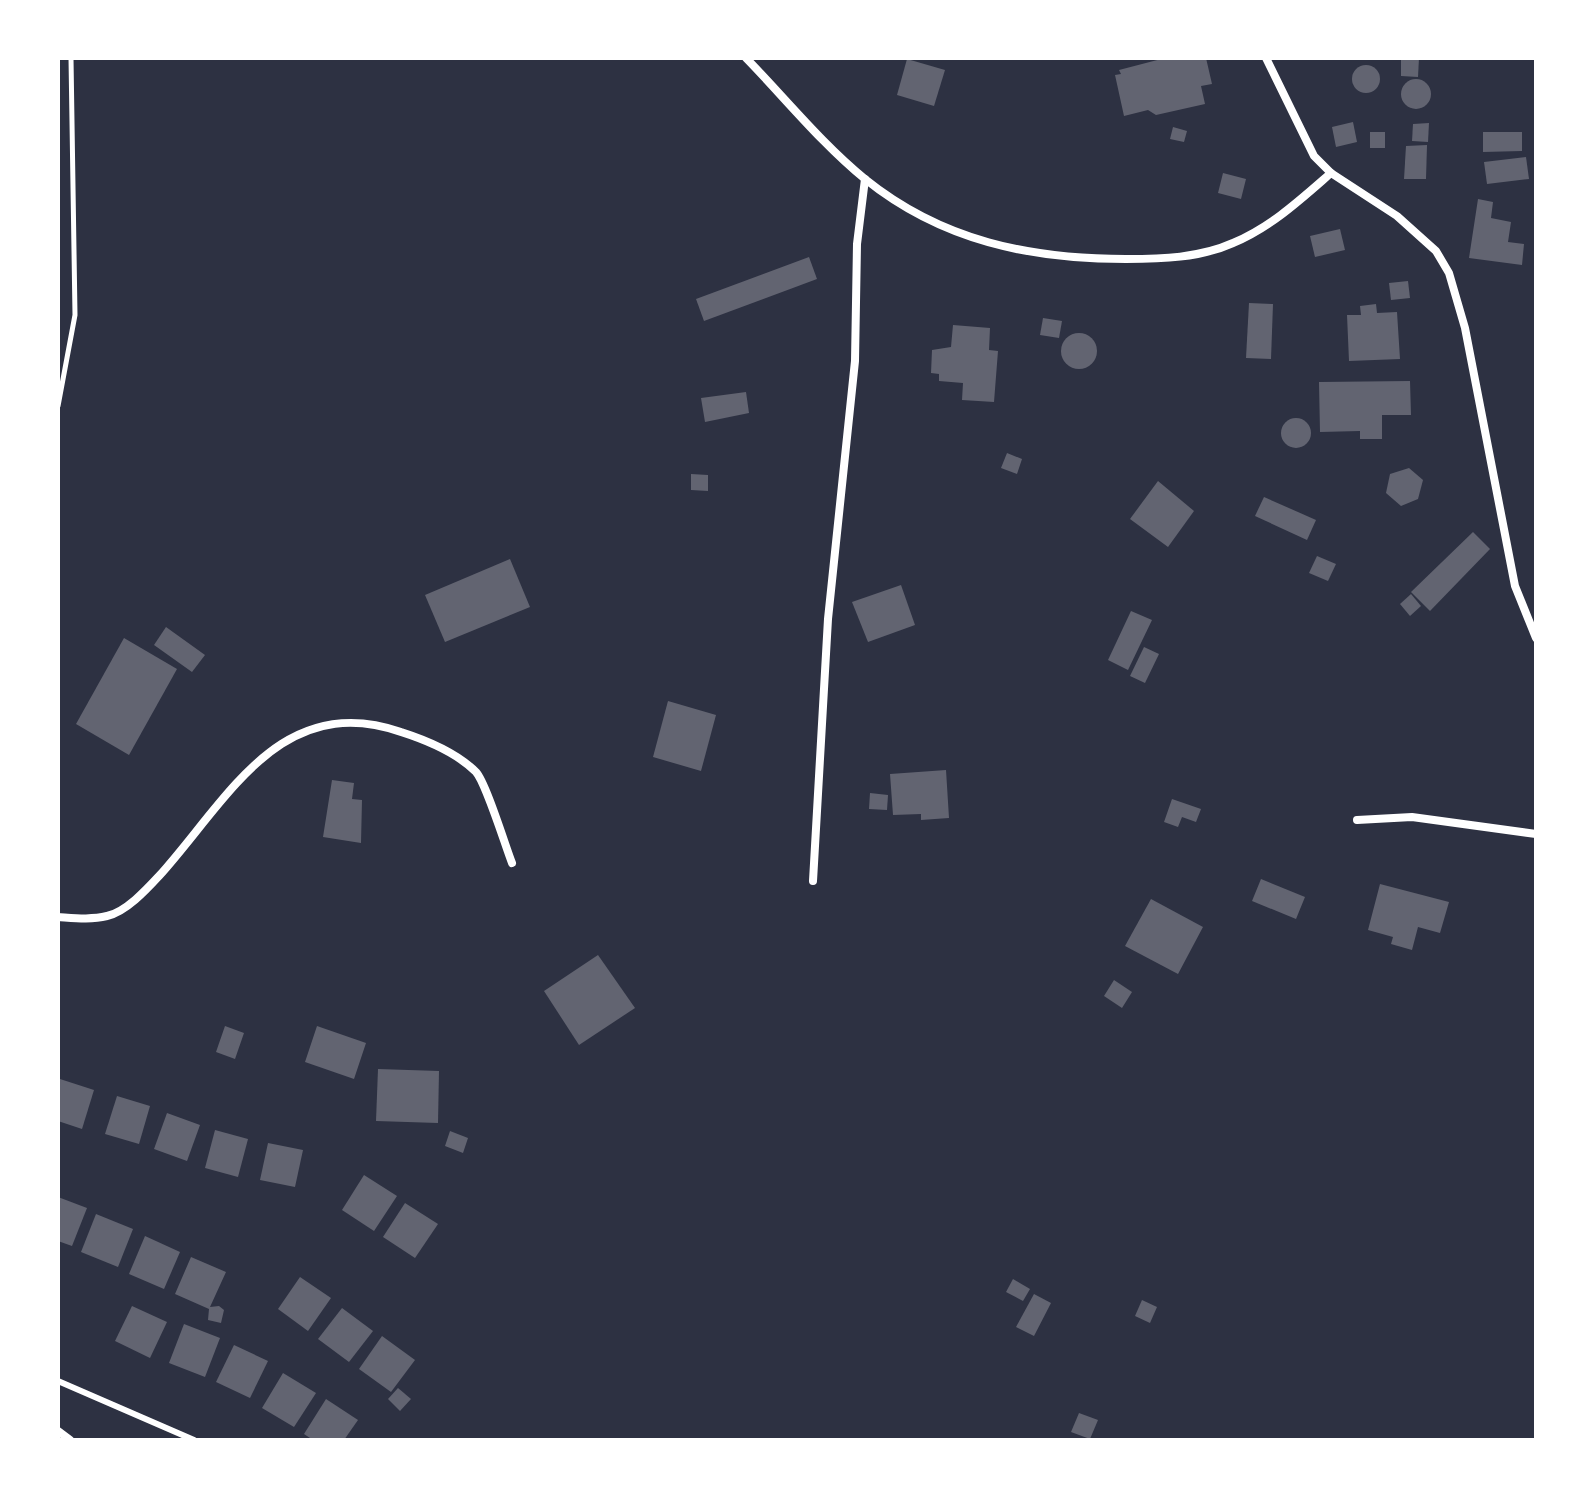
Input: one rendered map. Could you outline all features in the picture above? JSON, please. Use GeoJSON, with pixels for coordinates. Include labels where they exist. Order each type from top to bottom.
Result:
{"type":"FeatureCollection","features":[{"type":"Feature","properties":{"kind":"street"},"geometry":{"type":"LineString","coordinates":[[746,58],[865,179],[956,232],[1011,251],[1082,259],[1168,259],[1231,245],[1272,224],[1331,173]]}},
{"type":"Feature","properties":{"kind":"street"},"geometry":{"type":"LineString","coordinates":[[1266,58],[1300,133],[1314,156],[1331,173],[1397,216],[1436,251],[1449,273],[1465,328],[1515,586],[1536,638]]}},
{"type":"Feature","properties":{"kind":"street"},"geometry":{"type":"LineString","coordinates":[[813,881],[828,619],[855,361],[857,244],[865,179]]}},
{"type":"Feature","properties":{"kind":"street"},"geometry":{"type":"LineString","coordinates":[[58,917],[109,916],[145,891],[197,834],[244,771],[287,739],[335,724],[380,725],[393,729],[430,742],[477,773],[512,863]]}},
{"type":"Feature","properties":{"kind":"street"},"geometry":{"type":"LineString","coordinates":[[1357,820],[1412,817],[1536,834]]}},
{"type":"Feature","properties":{"kind":"street"},"geometry":{"type":"LineString","coordinates":[[58,1431],[70,1440]]}},
{"type":"Feature","properties":{"kind":"lane"},"geometry":{"type":"LineString","coordinates":[[58,1381],[194,1440]]}},
{"type":"Feature","properties":{"kind":"path"},"geometry":{"type":"LineString","coordinates":[[58,406],[75,315],[71,58]]}},
{"type":"Feature","properties":{"kind":"building"},"geometry":{"type":"Polygon","coordinates":[[[1165,58],[1206,58],[1212,84],[1201,86],[1205,104],[1156,115],[1148,110],[1124,116],[1115,75],[1121,74],[1119,70],[1165,58]]]}},
{"type":"Feature","properties":{"kind":"building"},"geometry":{"type":"Polygon","coordinates":[[[1401,58],[1419,58],[1418,77],[1401,76],[1401,58]]]}},
{"type":"Feature","properties":{"kind":"building"},"geometry":{"type":"Polygon","coordinates":[[[907,59],[945,70],[934,106],[897,95],[907,59]]]}},
{"type":"Feature","properties":{"kind":"building"},"geometry":{"type":"Polygon","coordinates":[[[1366,65],[1376,69],[1380,79],[1376,89],[1366,93],[1356,89],[1352,79],[1356,69],[1366,65]]]}},
{"type":"Feature","properties":{"kind":"building"},"geometry":{"type":"Polygon","coordinates":[[[1416,79],[1427,83],[1431,94],[1427,105],[1416,109],[1405,105],[1401,94],[1405,83],[1416,79]]]}},
{"type":"Feature","properties":{"kind":"building"},"geometry":{"type":"Polygon","coordinates":[[[1353,122],[1357,142],[1336,147],[1332,127],[1353,122]]]}},
{"type":"Feature","properties":{"kind":"building"},"geometry":{"type":"Polygon","coordinates":[[[1429,123],[1428,142],[1412,141],[1413,124],[1429,123]]]}},
{"type":"Feature","properties":{"kind":"building"},"geometry":{"type":"Polygon","coordinates":[[[1173,127],[1187,131],[1184,142],[1170,139],[1173,127]]]}},
{"type":"Feature","properties":{"kind":"building"},"geometry":{"type":"Polygon","coordinates":[[[1370,132],[1385,132],[1385,148],[1370,148],[1370,132]]]}},
{"type":"Feature","properties":{"kind":"building"},"geometry":{"type":"Polygon","coordinates":[[[1483,132],[1522,132],[1522,151],[1483,152],[1483,132]]]}},
{"type":"Feature","properties":{"kind":"building"},"geometry":{"type":"Polygon","coordinates":[[[1427,145],[1426,179],[1404,179],[1406,146],[1427,145]]]}},
{"type":"Feature","properties":{"kind":"building"},"geometry":{"type":"Polygon","coordinates":[[[1526,157],[1529,179],[1487,184],[1484,162],[1526,157]]]}},
{"type":"Feature","properties":{"kind":"building"},"geometry":{"type":"Polygon","coordinates":[[[1223,173],[1246,179],[1241,199],[1218,193],[1223,173]]]}},
{"type":"Feature","properties":{"kind":"building"},"geometry":{"type":"Polygon","coordinates":[[[1478,199],[1493,202],[1491,218],[1511,222],[1508,242],[1524,244],[1522,265],[1469,258],[1478,199]]]}},
{"type":"Feature","properties":{"kind":"building"},"geometry":{"type":"Polygon","coordinates":[[[1340,229],[1345,250],[1315,257],[1310,236],[1340,229]]]}},
{"type":"Feature","properties":{"kind":"building"},"geometry":{"type":"Polygon","coordinates":[[[809,257],[817,279],[704,321],[696,299],[809,257]]]}},
{"type":"Feature","properties":{"kind":"building"},"geometry":{"type":"Polygon","coordinates":[[[1408,281],[1410,298],[1391,300],[1389,283],[1408,281]]]}},
{"type":"Feature","properties":{"kind":"building"},"geometry":{"type":"Polygon","coordinates":[[[1249,303],[1273,304],[1271,359],[1246,358],[1249,303]]]}},
{"type":"Feature","properties":{"kind":"building"},"geometry":{"type":"Polygon","coordinates":[[[1376,304],[1377,313],[1397,312],[1400,359],[1349,361],[1347,315],[1361,315],[1360,306],[1376,304]]]}},
{"type":"Feature","properties":{"kind":"building"},"geometry":{"type":"Polygon","coordinates":[[[1043,318],[1062,321],[1059,338],[1040,335],[1043,318]]]}},
{"type":"Feature","properties":{"kind":"building"},"geometry":{"type":"Polygon","coordinates":[[[953,325],[990,328],[989,350],[998,351],[994,402],[962,400],[963,383],[939,381],[939,374],[931,373],[932,350],[951,347],[953,325]]]}},
{"type":"Feature","properties":{"kind":"building"},"geometry":{"type":"Polygon","coordinates":[[[1079,333],[1092,338],[1097,351],[1092,364],[1079,369],[1066,364],[1061,351],[1066,338],[1079,333]]]}},
{"type":"Feature","properties":{"kind":"building"},"geometry":{"type":"Polygon","coordinates":[[[1410,381],[1411,415],[1382,415],[1382,439],[1360,439],[1360,431],[1320,432],[1319,382],[1410,381]]]}},
{"type":"Feature","properties":{"kind":"building"},"geometry":{"type":"Polygon","coordinates":[[[746,392],[749,413],[705,422],[701,398],[746,392]]]}},
{"type":"Feature","properties":{"kind":"building"},"geometry":{"type":"Polygon","coordinates":[[[1296,418],[1307,422],[1311,433],[1307,444],[1296,448],[1285,444],[1281,433],[1285,422],[1296,418]]]}},
{"type":"Feature","properties":{"kind":"building"},"geometry":{"type":"Polygon","coordinates":[[[1007,453],[1022,459],[1017,474],[1001,468],[1007,453]]]}},
{"type":"Feature","properties":{"kind":"building"},"geometry":{"type":"Polygon","coordinates":[[[1409,468],[1423,480],[1418,499],[1401,506],[1386,493],[1390,474],[1409,468]]]}},
{"type":"Feature","properties":{"kind":"building"},"geometry":{"type":"Polygon","coordinates":[[[691,474],[708,475],[708,491],[691,490],[691,474]]]}},
{"type":"Feature","properties":{"kind":"building"},"geometry":{"type":"Polygon","coordinates":[[[1158,481],[1194,511],[1168,547],[1130,519],[1158,481]]]}},
{"type":"Feature","properties":{"kind":"building"},"geometry":{"type":"Polygon","coordinates":[[[1264,497],[1316,520],[1307,540],[1255,516],[1264,497]]]}},
{"type":"Feature","properties":{"kind":"building"},"geometry":{"type":"Polygon","coordinates":[[[1473,532],[1490,549],[1430,611],[1411,592],[1473,532]]]}},
{"type":"Feature","properties":{"kind":"building"},"geometry":{"type":"Polygon","coordinates":[[[1317,556],[1336,564],[1328,581],[1309,573],[1317,556]]]}},
{"type":"Feature","properties":{"kind":"building"},"geometry":{"type":"Polygon","coordinates":[[[510,559],[530,607],[445,642],[425,595],[510,559]]]}},
{"type":"Feature","properties":{"kind":"building"},"geometry":{"type":"Polygon","coordinates":[[[901,585],[915,625],[868,642],[852,602],[901,585]]]}},
{"type":"Feature","properties":{"kind":"building"},"geometry":{"type":"Polygon","coordinates":[[[1411,594],[1421,606],[1410,616],[1400,604],[1411,594]]]}},
{"type":"Feature","properties":{"kind":"building"},"geometry":{"type":"Polygon","coordinates":[[[1131,611],[1152,620],[1128,670],[1108,660],[1131,611]]]}},
{"type":"Feature","properties":{"kind":"building"},"geometry":{"type":"Polygon","coordinates":[[[166,627],[205,655],[192,672],[154,645],[166,627]]]}},
{"type":"Feature","properties":{"kind":"building"},"geometry":{"type":"Polygon","coordinates":[[[124,638],[177,669],[129,755],[76,724],[124,638]]]}},
{"type":"Feature","properties":{"kind":"building"},"geometry":{"type":"Polygon","coordinates":[[[1144,647],[1159,654],[1145,683],[1130,676],[1144,647]]]}},
{"type":"Feature","properties":{"kind":"building"},"geometry":{"type":"Polygon","coordinates":[[[668,701],[716,715],[701,771],[653,757],[668,701]]]}},
{"type":"Feature","properties":{"kind":"building"},"geometry":{"type":"Polygon","coordinates":[[[946,770],[949,818],[921,820],[921,814],[893,815],[890,774],[946,770]]]}},
{"type":"Feature","properties":{"kind":"building"},"geometry":{"type":"Polygon","coordinates":[[[332,780],[354,783],[352,799],[362,800],[361,843],[323,837],[332,780]]]}},
{"type":"Feature","properties":{"kind":"building"},"geometry":{"type":"Polygon","coordinates":[[[870,793],[888,795],[887,810],[869,809],[870,793]]]}},
{"type":"Feature","properties":{"kind":"building"},"geometry":{"type":"Polygon","coordinates":[[[1172,799],[1201,809],[1196,822],[1182,817],[1178,827],[1164,822],[1172,799]]]}},
{"type":"Feature","properties":{"kind":"building"},"geometry":{"type":"Polygon","coordinates":[[[1261,879],[1305,897],[1296,919],[1252,901],[1261,879]]]}},
{"type":"Feature","properties":{"kind":"building"},"geometry":{"type":"Polygon","coordinates":[[[1380,884],[1449,902],[1440,933],[1418,927],[1412,950],[1391,944],[1393,937],[1368,930],[1380,884]]]}},
{"type":"Feature","properties":{"kind":"building"},"geometry":{"type":"Polygon","coordinates":[[[1151,899],[1203,927],[1178,974],[1125,946],[1151,899]]]}},
{"type":"Feature","properties":{"kind":"building"},"geometry":{"type":"Polygon","coordinates":[[[598,955],[635,1008],[579,1045],[544,991],[598,955]]]}},
{"type":"Feature","properties":{"kind":"building"},"geometry":{"type":"Polygon","coordinates":[[[1114,980],[1132,992],[1122,1008],[1104,996],[1114,980]]]}},
{"type":"Feature","properties":{"kind":"building"},"geometry":{"type":"Polygon","coordinates":[[[225,1026],[244,1033],[235,1059],[216,1052],[225,1026]]]}},
{"type":"Feature","properties":{"kind":"building"},"geometry":{"type":"Polygon","coordinates":[[[317,1026],[366,1043],[354,1079],[305,1062],[317,1026]]]}},
{"type":"Feature","properties":{"kind":"building"},"geometry":{"type":"Polygon","coordinates":[[[378,1069],[439,1071],[438,1123],[376,1121],[378,1069]]]}},
{"type":"Feature","properties":{"kind":"building"},"geometry":{"type":"Polygon","coordinates":[[[60,1079],[94,1090],[82,1129],[58,1121],[60,1079]]]}},
{"type":"Feature","properties":{"kind":"building"},"geometry":{"type":"Polygon","coordinates":[[[117,1096],[150,1106],[139,1144],[105,1134],[117,1096]]]}},
{"type":"Feature","properties":{"kind":"building"},"geometry":{"type":"Polygon","coordinates":[[[167,1113],[200,1125],[187,1161],[154,1149],[167,1113]]]}},
{"type":"Feature","properties":{"kind":"building"},"geometry":{"type":"Polygon","coordinates":[[[215,1130],[248,1139],[238,1177],[205,1168],[215,1130]]]}},
{"type":"Feature","properties":{"kind":"building"},"geometry":{"type":"Polygon","coordinates":[[[450,1131],[468,1138],[463,1153],[445,1146],[450,1131]]]}},
{"type":"Feature","properties":{"kind":"building"},"geometry":{"type":"Polygon","coordinates":[[[268,1143],[303,1150],[295,1187],[260,1180],[268,1143]]]}},
{"type":"Feature","properties":{"kind":"building"},"geometry":{"type":"Polygon","coordinates":[[[364,1175],[397,1196],[374,1231],[342,1210],[364,1175]]]}},
{"type":"Feature","properties":{"kind":"building"},"geometry":{"type":"Polygon","coordinates":[[[58,1197],[87,1208],[72,1246],[58,1241],[58,1197]]]}},
{"type":"Feature","properties":{"kind":"building"},"geometry":{"type":"Polygon","coordinates":[[[405,1203],[438,1224],[415,1258],[383,1237],[405,1203]]]}},
{"type":"Feature","properties":{"kind":"building"},"geometry":{"type":"Polygon","coordinates":[[[96,1214],[133,1229],[118,1267],[81,1252],[96,1214]]]}},
{"type":"Feature","properties":{"kind":"building"},"geometry":{"type":"Polygon","coordinates":[[[145,1236],[180,1252],[164,1289],[129,1274],[145,1236]]]}},
{"type":"Feature","properties":{"kind":"building"},"geometry":{"type":"Polygon","coordinates":[[[191,1257],[226,1272],[210,1307],[219,1306],[224,1310],[221,1323],[208,1320],[209,1309],[175,1294],[191,1257]]]}},
{"type":"Feature","properties":{"kind":"building"},"geometry":{"type":"Polygon","coordinates":[[[300,1277],[331,1298],[308,1331],[278,1309],[300,1277]]]}},
{"type":"Feature","properties":{"kind":"building"},"geometry":{"type":"Polygon","coordinates":[[[1013,1279],[1030,1289],[1023,1301],[1006,1292],[1013,1279]]]}},
{"type":"Feature","properties":{"kind":"building"},"geometry":{"type":"Polygon","coordinates":[[[1034,1294],[1051,1303],[1034,1336],[1016,1327],[1034,1294]]]}},
{"type":"Feature","properties":{"kind":"building"},"geometry":{"type":"Polygon","coordinates":[[[1142,1300],[1157,1307],[1150,1323],[1135,1316],[1142,1300]]]}},
{"type":"Feature","properties":{"kind":"building"},"geometry":{"type":"Polygon","coordinates":[[[132,1306],[167,1322],[150,1358],[115,1341],[132,1306]]]}},
{"type":"Feature","properties":{"kind":"building"},"geometry":{"type":"Polygon","coordinates":[[[342,1308],[373,1331],[349,1362],[318,1339],[342,1308]]]}},
{"type":"Feature","properties":{"kind":"building"},"geometry":{"type":"Polygon","coordinates":[[[184,1324],[220,1338],[205,1377],[169,1363],[184,1324]]]}},
{"type":"Feature","properties":{"kind":"building"},"geometry":{"type":"Polygon","coordinates":[[[382,1336],[415,1360],[391,1392],[359,1369],[382,1336]]]}},
{"type":"Feature","properties":{"kind":"building"},"geometry":{"type":"Polygon","coordinates":[[[234,1345],[268,1361],[250,1398],[216,1382],[234,1345]]]}},
{"type":"Feature","properties":{"kind":"building"},"geometry":{"type":"Polygon","coordinates":[[[283,1373],[316,1393],[294,1427],[262,1408],[283,1373]]]}},
{"type":"Feature","properties":{"kind":"building"},"geometry":{"type":"Polygon","coordinates":[[[398,1388],[411,1399],[400,1411],[388,1399],[398,1388]]]}},
{"type":"Feature","properties":{"kind":"building"},"geometry":{"type":"Polygon","coordinates":[[[326,1399],[358,1420],[344,1440],[313,1440],[304,1434],[326,1399]]]}},
{"type":"Feature","properties":{"kind":"building"},"geometry":{"type":"Polygon","coordinates":[[[1079,1413],[1098,1420],[1090,1439],[1071,1432],[1079,1413]]]}}]}
